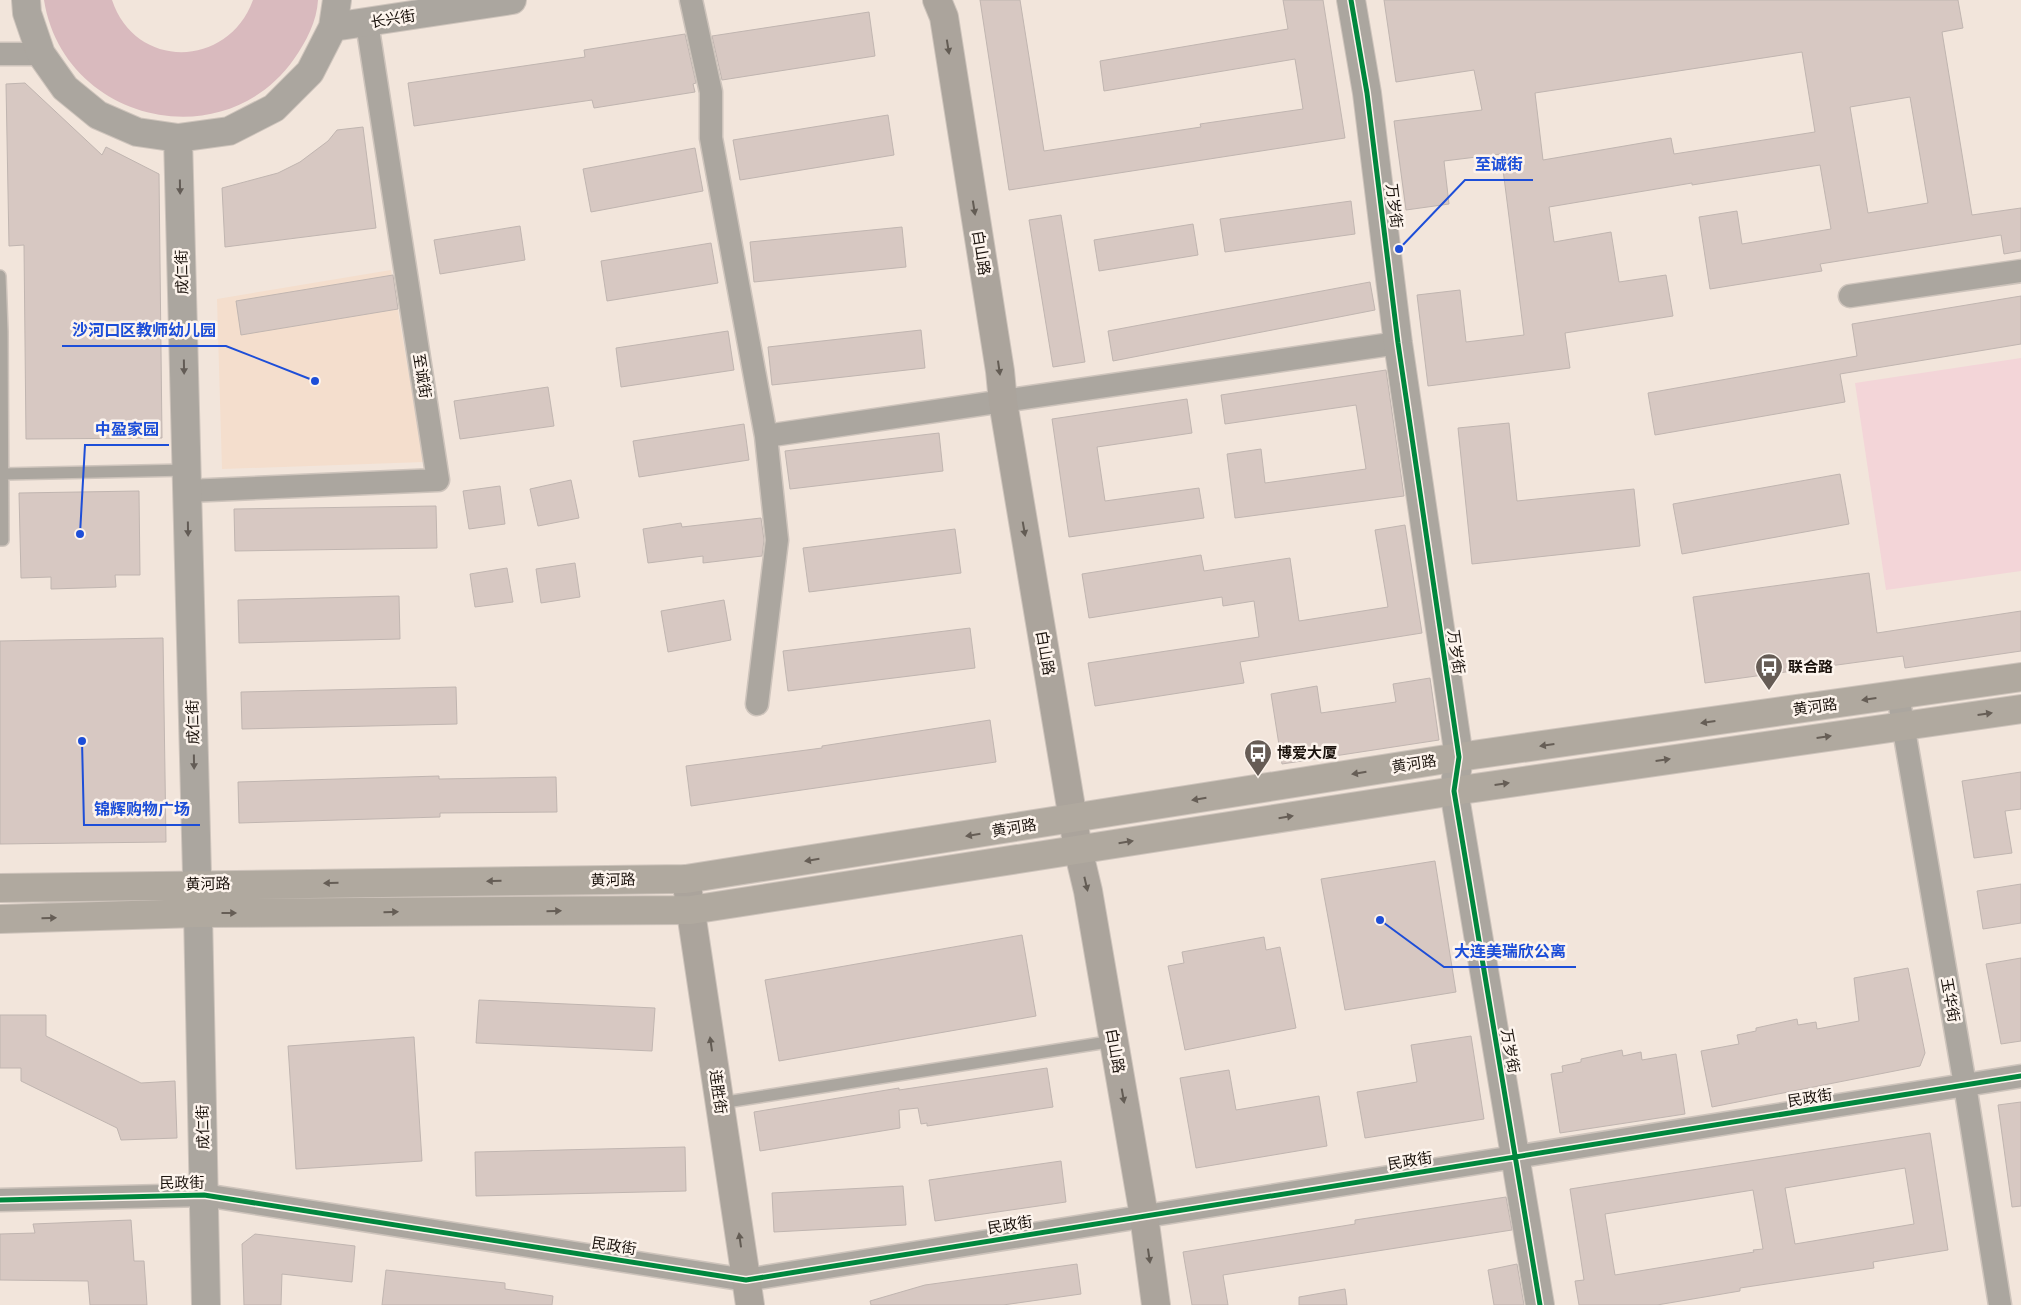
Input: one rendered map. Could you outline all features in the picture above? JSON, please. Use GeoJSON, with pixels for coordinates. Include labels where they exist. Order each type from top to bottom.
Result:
{"type":"FeatureCollection","features":[{"type":"Feature","properties":{"kind":"main road","name":"白山路"},"geometry":{"type":"LineString","coordinates":[[937,0],[944,17],[1000,371],[1003,402],[1078,849],[1088,891],[1144,1216],[1156,1305]]}},
{"type":"Feature","properties":{"kind":"main road","name":"黄河路"},"geometry":{"type":"LineString","coordinates":[[0,888],[686,879],[1459,757],[2021,677]]}},
{"type":"Feature","properties":{"kind":"main road","name":"黄河路"},"geometry":{"type":"LineString","coordinates":[[0,919],[198,913],[691,910],[1454,791],[2021,709]]}},
{"type":"Feature","properties":{"kind":"main road","name":"连胜街"},"geometry":{"type":"LineString","coordinates":[[686,879],[748,1292]]}},
{"type":"Feature","properties":{"kind":"street"},"geometry":{"type":"LineString","coordinates":[[26,0],[27,13],[41,54],[66,88],[98,115],[137,132],[178,138],[229,131],[274,108],[310,72],[333,27],[337,0]]}},
{"type":"Feature","properties":{"kind":"street","name":"长兴街"},"geometry":{"type":"LineString","coordinates":[[333,27],[512,0]]}},
{"type":"Feature","properties":{"kind":"street"},"geometry":{"type":"LineString","coordinates":[[691,0],[711,92],[711,138],[766,436],[778,540],[757,704]]}},
{"type":"Feature","properties":{"kind":"street","name":"万岁街"},"geometry":{"type":"LineString","coordinates":[[1351,0],[1367,93],[1398,343],[1459,757],[1454,791],[1540,1305]]}},
{"type":"Feature","properties":{"kind":"street","name":"至诚街"},"geometry":{"type":"LineString","coordinates":[[187,481],[438,480],[367,23]]}},
{"type":"Feature","properties":{"kind":"street"},"geometry":{"type":"LineString","coordinates":[[0,54],[41,54]]}},
{"type":"Feature","properties":{"kind":"street","name":"成仁街"},"geometry":{"type":"LineString","coordinates":[[178,138],[198,884],[206,1305]]}},
{"type":"Feature","properties":{"kind":"street"},"geometry":{"type":"LineString","coordinates":[[1850,296],[2021,271]]}},
{"type":"Feature","properties":{"kind":"street"},"geometry":{"type":"LineString","coordinates":[[766,436],[1398,343]]}},
{"type":"Feature","properties":{"kind":"street","name":"玉华街"},"geometry":{"type":"LineString","coordinates":[[1898,695],[1965,1085],[2000,1305]]}},
{"type":"Feature","properties":{"kind":"street","name":"民政街"},"geometry":{"type":"LineString","coordinates":[[0,1200],[204,1195],[748,1292],[1144,1216],[2021,1076]]}},
{"type":"Feature","properties":{"kind":"lane"},"geometry":{"type":"LineString","coordinates":[[0,276],[3,474],[3,540],[0,540]]}},
{"type":"Feature","properties":{"kind":"lane"},"geometry":{"type":"LineString","coordinates":[[3,474],[187,481]]}},
{"type":"Feature","properties":{"kind":"lane"},"geometry":{"type":"LineString","coordinates":[[720,1103],[1114,1041]]}},
{"type":"Feature","properties":{"kind":"shaded area"},"geometry":{"type":"Polygon","coordinates":[[[44,0],[112,0],[124,23],[140,39],[160,49],[182,52],[203,49],[224,39],[241,23],[253,0],[318,0],[313,23],[303,46],[294,59],[264,90],[228,109],[189,117],[150,113],[113,98],[81,74],[57,41],[44,0]]]}},
{"type":"Feature","properties":{"kind":"shaded area"},"geometry":{"type":"Polygon","coordinates":[[[391,270],[424,462],[222,469],[217,299],[391,270]]]}},
{"type":"Feature","properties":{"kind":"shaded area"},"geometry":{"type":"Polygon","coordinates":[[[2021,358],[2021,571],[1886,590],[1855,383],[2021,358]]]}},
{"type":"Feature","properties":{"kind":"building"},"geometry":{"type":"Polygon","coordinates":[[[980,0],[1020,0],[1044,151],[1201,127],[1200,124],[1303,109],[1295,59],[1104,91],[1100,61],[1288,29],[1283,0],[1323,0],[1345,138],[1009,190],[980,0]]]}},
{"type":"Feature","properties":{"kind":"building"},"geometry":{"type":"Polygon","coordinates":[[[1384,0],[1958,0],[1963,28],[1942,32],[1972,215],[2021,208],[2021,251],[2004,254],[2001,235],[1820,264],[1822,271],[1710,289],[1699,217],[1737,211],[1742,244],[1831,229],[1820,165],[1692,185],[1692,183],[1549,207],[1554,242],[1611,232],[1619,282],[1666,275],[1673,316],[1565,333],[1570,368],[1428,386],[1417,295],[1460,290],[1466,342],[1524,335],[1501,154],[1444,161],[1449,204],[1406,210],[1394,121],[1482,110],[1474,70],[1396,82],[1384,0]],[[1802,52],[1535,93],[1543,160],[1671,138],[1674,154],[1815,132],[1802,52]],[[1910,97],[1850,107],[1868,213],[1928,203],[1910,97]]]}},
{"type":"Feature","properties":{"kind":"building"},"geometry":{"type":"Polygon","coordinates":[[[869,12],[875,56],[722,80],[712,36],[869,12]]]}},
{"type":"Feature","properties":{"kind":"building"},"geometry":{"type":"Polygon","coordinates":[[[685,34],[696,83],[693,84],[695,92],[594,108],[592,100],[414,126],[408,83],[585,57],[584,50],[685,34]]]}},
{"type":"Feature","properties":{"kind":"building"},"geometry":{"type":"Polygon","coordinates":[[[25,83],[102,155],[106,147],[159,174],[162,438],[26,439],[24,245],[9,246],[6,84],[25,83]]]}},
{"type":"Feature","properties":{"kind":"building"},"geometry":{"type":"Polygon","coordinates":[[[888,115],[894,155],[740,180],[733,140],[888,115]]]}},
{"type":"Feature","properties":{"kind":"building"},"geometry":{"type":"Polygon","coordinates":[[[363,127],[376,228],[225,247],[222,188],[278,173],[300,162],[328,141],[337,130],[363,127]]]}},
{"type":"Feature","properties":{"kind":"building"},"geometry":{"type":"Polygon","coordinates":[[[695,148],[703,191],[591,212],[583,169],[695,148]]]}},
{"type":"Feature","properties":{"kind":"building"},"geometry":{"type":"Polygon","coordinates":[[[1351,201],[1355,234],[1225,252],[1220,219],[1351,201]]]}},
{"type":"Feature","properties":{"kind":"building"},"geometry":{"type":"Polygon","coordinates":[[[1061,215],[1085,362],[1053,367],[1029,220],[1061,215]]]}},
{"type":"Feature","properties":{"kind":"building"},"geometry":{"type":"Polygon","coordinates":[[[1193,224],[1198,255],[1099,271],[1094,240],[1193,224]]]}},
{"type":"Feature","properties":{"kind":"building"},"geometry":{"type":"Polygon","coordinates":[[[520,226],[525,260],[440,274],[434,240],[520,226]]]}},
{"type":"Feature","properties":{"kind":"building"},"geometry":{"type":"Polygon","coordinates":[[[902,227],[906,267],[754,282],[750,242],[902,227]]]}},
{"type":"Feature","properties":{"kind":"building"},"geometry":{"type":"Polygon","coordinates":[[[711,243],[718,283],[607,301],[601,261],[711,243]]]}},
{"type":"Feature","properties":{"kind":"building"},"geometry":{"type":"Polygon","coordinates":[[[393,275],[398,309],[241,335],[236,301],[393,275]]]}},
{"type":"Feature","properties":{"kind":"building"},"geometry":{"type":"Polygon","coordinates":[[[1370,282],[1375,310],[1113,361],[1108,331],[1370,282]]]}},
{"type":"Feature","properties":{"kind":"building"},"geometry":{"type":"Polygon","coordinates":[[[2021,296],[2021,344],[1840,374],[1845,402],[1655,435],[1648,393],[1857,356],[1852,324],[2021,296]]]}},
{"type":"Feature","properties":{"kind":"building"},"geometry":{"type":"Polygon","coordinates":[[[921,330],[925,368],[772,385],[768,347],[921,330]]]}},
{"type":"Feature","properties":{"kind":"building"},"geometry":{"type":"Polygon","coordinates":[[[728,331],[734,370],[621,387],[616,348],[728,331]]]}},
{"type":"Feature","properties":{"kind":"building"},"geometry":{"type":"Polygon","coordinates":[[[1386,370],[1404,496],[1235,518],[1227,454],[1261,449],[1265,483],[1366,469],[1356,405],[1225,424],[1221,395],[1386,370]]]}},
{"type":"Feature","properties":{"kind":"building"},"geometry":{"type":"Polygon","coordinates":[[[548,387],[554,426],[460,439],[454,401],[548,387]]]}},
{"type":"Feature","properties":{"kind":"building"},"geometry":{"type":"Polygon","coordinates":[[[1187,399],[1192,433],[1097,447],[1105,501],[1199,488],[1204,518],[1069,537],[1052,419],[1187,399]]]}},
{"type":"Feature","properties":{"kind":"building"},"geometry":{"type":"Polygon","coordinates":[[[1509,423],[1517,501],[1634,489],[1640,546],[1472,564],[1458,428],[1509,423]]]}},
{"type":"Feature","properties":{"kind":"building"},"geometry":{"type":"Polygon","coordinates":[[[744,424],[749,460],[639,477],[633,441],[744,424]]]}},
{"type":"Feature","properties":{"kind":"building"},"geometry":{"type":"Polygon","coordinates":[[[939,433],[943,471],[790,489],[785,451],[939,433]]]}},
{"type":"Feature","properties":{"kind":"building"},"geometry":{"type":"Polygon","coordinates":[[[1840,474],[1849,524],[1682,554],[1673,504],[1840,474]]]}},
{"type":"Feature","properties":{"kind":"building"},"geometry":{"type":"Polygon","coordinates":[[[571,480],[579,518],[538,526],[530,489],[571,480]]]}},
{"type":"Feature","properties":{"kind":"building"},"geometry":{"type":"Polygon","coordinates":[[[500,486],[505,524],[469,529],[463,491],[500,486]]]}},
{"type":"Feature","properties":{"kind":"building"},"geometry":{"type":"Polygon","coordinates":[[[139,491],[140,575],[115,575],[116,587],[51,589],[51,577],[21,578],[19,493],[139,491]]]}},
{"type":"Feature","properties":{"kind":"building"},"geometry":{"type":"Polygon","coordinates":[[[436,506],[437,548],[235,551],[234,509],[436,506]]]}},
{"type":"Feature","properties":{"kind":"building"},"geometry":{"type":"Polygon","coordinates":[[[761,518],[764,540],[762,556],[703,563],[703,556],[648,563],[643,529],[681,523],[682,527],[761,518]]]}},
{"type":"Feature","properties":{"kind":"building"},"geometry":{"type":"Polygon","coordinates":[[[1405,525],[1422,633],[1240,662],[1244,683],[1095,706],[1088,663],[1259,637],[1254,601],[1223,606],[1222,597],[1089,618],[1082,574],[1201,555],[1204,571],[1290,558],[1299,621],[1388,607],[1375,530],[1405,525]]]}},
{"type":"Feature","properties":{"kind":"building"},"geometry":{"type":"Polygon","coordinates":[[[955,529],[961,573],[809,592],[803,548],[955,529]]]}},
{"type":"Feature","properties":{"kind":"building"},"geometry":{"type":"Polygon","coordinates":[[[575,563],[580,597],[541,603],[536,569],[575,563]]]}},
{"type":"Feature","properties":{"kind":"building"},"geometry":{"type":"Polygon","coordinates":[[[507,568],[513,602],[475,607],[470,574],[507,568]]]}},
{"type":"Feature","properties":{"kind":"building"},"geometry":{"type":"Polygon","coordinates":[[[1869,573],[1877,633],[2021,611],[2021,651],[1905,668],[1903,656],[1705,683],[1693,597],[1869,573]]]}},
{"type":"Feature","properties":{"kind":"building"},"geometry":{"type":"Polygon","coordinates":[[[399,596],[400,639],[239,643],[238,600],[399,596]]]}},
{"type":"Feature","properties":{"kind":"building"},"geometry":{"type":"Polygon","coordinates":[[[724,600],[731,640],[668,652],[661,611],[724,600]]]}},
{"type":"Feature","properties":{"kind":"building"},"geometry":{"type":"Polygon","coordinates":[[[970,628],[975,668],[788,691],[783,651],[970,628]]]}},
{"type":"Feature","properties":{"kind":"building"},"geometry":{"type":"Polygon","coordinates":[[[163,638],[166,842],[0,844],[0,641],[163,638]]]}},
{"type":"Feature","properties":{"kind":"building"},"geometry":{"type":"Polygon","coordinates":[[[1430,678],[1439,740],[1282,764],[1271,694],[1317,686],[1321,713],[1396,702],[1393,684],[1430,678]]]}},
{"type":"Feature","properties":{"kind":"building"},"geometry":{"type":"Polygon","coordinates":[[[456,687],[457,724],[242,729],[241,692],[456,687]]]}},
{"type":"Feature","properties":{"kind":"building"},"geometry":{"type":"Polygon","coordinates":[[[990,720],[996,762],[691,806],[686,766],[822,748],[822,746],[990,720]]]}},
{"type":"Feature","properties":{"kind":"building"},"geometry":{"type":"Polygon","coordinates":[[[2021,772],[2021,809],[2005,811],[2012,853],[1974,858],[1962,781],[2021,772]]]}},
{"type":"Feature","properties":{"kind":"building"},"geometry":{"type":"Polygon","coordinates":[[[439,776],[439,779],[556,777],[557,812],[440,813],[440,817],[239,823],[238,782],[439,776]]]}},
{"type":"Feature","properties":{"kind":"building"},"geometry":{"type":"Polygon","coordinates":[[[1435,861],[1456,992],[1345,1010],[1321,879],[1435,861]]]}},
{"type":"Feature","properties":{"kind":"building"},"geometry":{"type":"Polygon","coordinates":[[[2021,884],[2021,923],[1983,929],[1977,891],[2021,884]]]}},
{"type":"Feature","properties":{"kind":"building"},"geometry":{"type":"Polygon","coordinates":[[[1022,935],[1036,1016],[779,1061],[765,980],[1022,935]]]}},
{"type":"Feature","properties":{"kind":"building"},"geometry":{"type":"Polygon","coordinates":[[[1264,937],[1266,950],[1280,947],[1296,1028],[1185,1050],[1168,966],[1184,963],[1182,952],[1264,937]]]}},
{"type":"Feature","properties":{"kind":"building"},"geometry":{"type":"Polygon","coordinates":[[[2021,958],[2021,1041],[2001,1044],[1986,964],[2021,958]]]}},
{"type":"Feature","properties":{"kind":"building"},"geometry":{"type":"Polygon","coordinates":[[[1908,968],[1925,1053],[1920,1066],[1712,1107],[1701,1051],[1739,1044],[1737,1035],[1756,1031],[1756,1028],[1797,1019],[1798,1025],[1816,1022],[1817,1029],[1859,1021],[1854,978],[1908,968]]]}},
{"type":"Feature","properties":{"kind":"building"},"geometry":{"type":"Polygon","coordinates":[[[479,1000],[655,1008],[652,1051],[476,1043],[479,1000]]]}},
{"type":"Feature","properties":{"kind":"building"},"geometry":{"type":"Polygon","coordinates":[[[0,1015],[46,1015],[46,1036],[141,1083],[175,1081],[177,1138],[121,1140],[117,1128],[21,1081],[21,1068],[0,1068],[0,1015]]]}},
{"type":"Feature","properties":{"kind":"building"},"geometry":{"type":"Polygon","coordinates":[[[1471,1036],[1484,1119],[1365,1138],[1357,1092],[1417,1082],[1411,1045],[1471,1036]]]}},
{"type":"Feature","properties":{"kind":"building"},"geometry":{"type":"Polygon","coordinates":[[[414,1037],[422,1161],[296,1169],[288,1046],[414,1037]]]}},
{"type":"Feature","properties":{"kind":"building"},"geometry":{"type":"Polygon","coordinates":[[[1622,1050],[1623,1056],[1641,1052],[1642,1060],[1676,1054],[1685,1114],[1560,1133],[1551,1074],[1563,1072],[1562,1066],[1581,1062],[1581,1059],[1622,1050]]]}},
{"type":"Feature","properties":{"kind":"building"},"geometry":{"type":"Polygon","coordinates":[[[1047,1068],[1053,1107],[927,1126],[927,1123],[921,1124],[918,1108],[899,1110],[900,1128],[760,1151],[754,1112],[899,1088],[899,1090],[1047,1068]]]}},
{"type":"Feature","properties":{"kind":"building"},"geometry":{"type":"Polygon","coordinates":[[[1229,1070],[1236,1110],[1319,1096],[1327,1146],[1196,1168],[1180,1078],[1229,1070]]]}},
{"type":"Feature","properties":{"kind":"building"},"geometry":{"type":"Polygon","coordinates":[[[2021,1102],[2021,1206],[2012,1207],[1998,1105],[2021,1102]]]}},
{"type":"Feature","properties":{"kind":"building"},"geometry":{"type":"Polygon","coordinates":[[[1930,1133],[1948,1250],[1873,1262],[1874,1268],[1740,1288],[1740,1291],[1657,1305],[1579,1305],[1575,1281],[1584,1280],[1570,1189],[1930,1133]],[[1905,1168],[1785,1188],[1795,1244],[1914,1224],[1905,1168]],[[1753,1190],[1605,1214],[1615,1275],[1763,1249],[1753,1190]]]}},
{"type":"Feature","properties":{"kind":"building"},"geometry":{"type":"Polygon","coordinates":[[[685,1147],[686,1191],[476,1196],[475,1152],[685,1147]]]}},
{"type":"Feature","properties":{"kind":"building"},"geometry":{"type":"Polygon","coordinates":[[[1061,1161],[1066,1202],[935,1221],[929,1180],[1061,1161]]]}},
{"type":"Feature","properties":{"kind":"building"},"geometry":{"type":"Polygon","coordinates":[[[903,1186],[906,1225],[774,1232],[772,1193],[903,1186]]]}},
{"type":"Feature","properties":{"kind":"building"},"geometry":{"type":"Polygon","coordinates":[[[1506,1197],[1512,1230],[1223,1275],[1228,1305],[1192,1305],[1183,1252],[1355,1224],[1355,1220],[1506,1197]]]}},
{"type":"Feature","properties":{"kind":"building"},"geometry":{"type":"Polygon","coordinates":[[[131,1220],[134,1261],[144,1261],[147,1305],[90,1305],[88,1281],[0,1280],[0,1234],[35,1233],[33,1224],[131,1220]]]}},
{"type":"Feature","properties":{"kind":"building"},"geometry":{"type":"Polygon","coordinates":[[[255,1234],[355,1246],[352,1282],[282,1274],[281,1305],[244,1305],[242,1244],[255,1234]]]}},
{"type":"Feature","properties":{"kind":"building"},"geometry":{"type":"Polygon","coordinates":[[[1077,1264],[1081,1294],[1003,1305],[871,1305],[870,1301],[925,1285],[1077,1264]]]}},
{"type":"Feature","properties":{"kind":"building"},"geometry":{"type":"Polygon","coordinates":[[[1517,1264],[1524,1305],[1494,1305],[1488,1270],[1517,1264]]]}},
{"type":"Feature","properties":{"kind":"building"},"geometry":{"type":"Polygon","coordinates":[[[386,1270],[505,1283],[505,1289],[553,1296],[552,1305],[382,1305],[386,1270]]]}},
{"type":"Feature","properties":{"kind":"building"},"geometry":{"type":"Polygon","coordinates":[[[1345,1289],[1347,1305],[1299,1305],[1299,1297],[1345,1289]]]}},
{"type":"Feature","properties":{"kind":"cycle path"},"geometry":{"type":"LineString","coordinates":[[1351,0],[1367,93],[1398,343],[1459,757],[1454,791],[1540,1305]]}},
{"type":"Feature","properties":{"kind":"cycle path"},"geometry":{"type":"LineString","coordinates":[[0,1200],[204,1195],[746,1280],[2021,1076]]}},
{"type":"Feature","properties":{"kind":"place","name":"至诚街"},"geometry":{"type":"Point","coordinates":[1399,249]}},
{"type":"Feature","properties":{"kind":"place","name":"沙河口区教师幼儿园"},"geometry":{"type":"Point","coordinates":[315,381]}},
{"type":"Feature","properties":{"kind":"place","name":"中盈家园"},"geometry":{"type":"Point","coordinates":[80,534]}},
{"type":"Feature","properties":{"kind":"place","name":"联合路"},"geometry":{"type":"Point","coordinates":[1769,691]}},
{"type":"Feature","properties":{"kind":"place","name":"锦辉购物广场"},"geometry":{"type":"Point","coordinates":[82,741]}},
{"type":"Feature","properties":{"kind":"place","name":"博爱大厦"},"geometry":{"type":"Point","coordinates":[1258,777]}},
{"type":"Feature","properties":{"kind":"place","name":"大连美瑞欣公离"},"geometry":{"type":"Point","coordinates":[1380,920]}}]}
